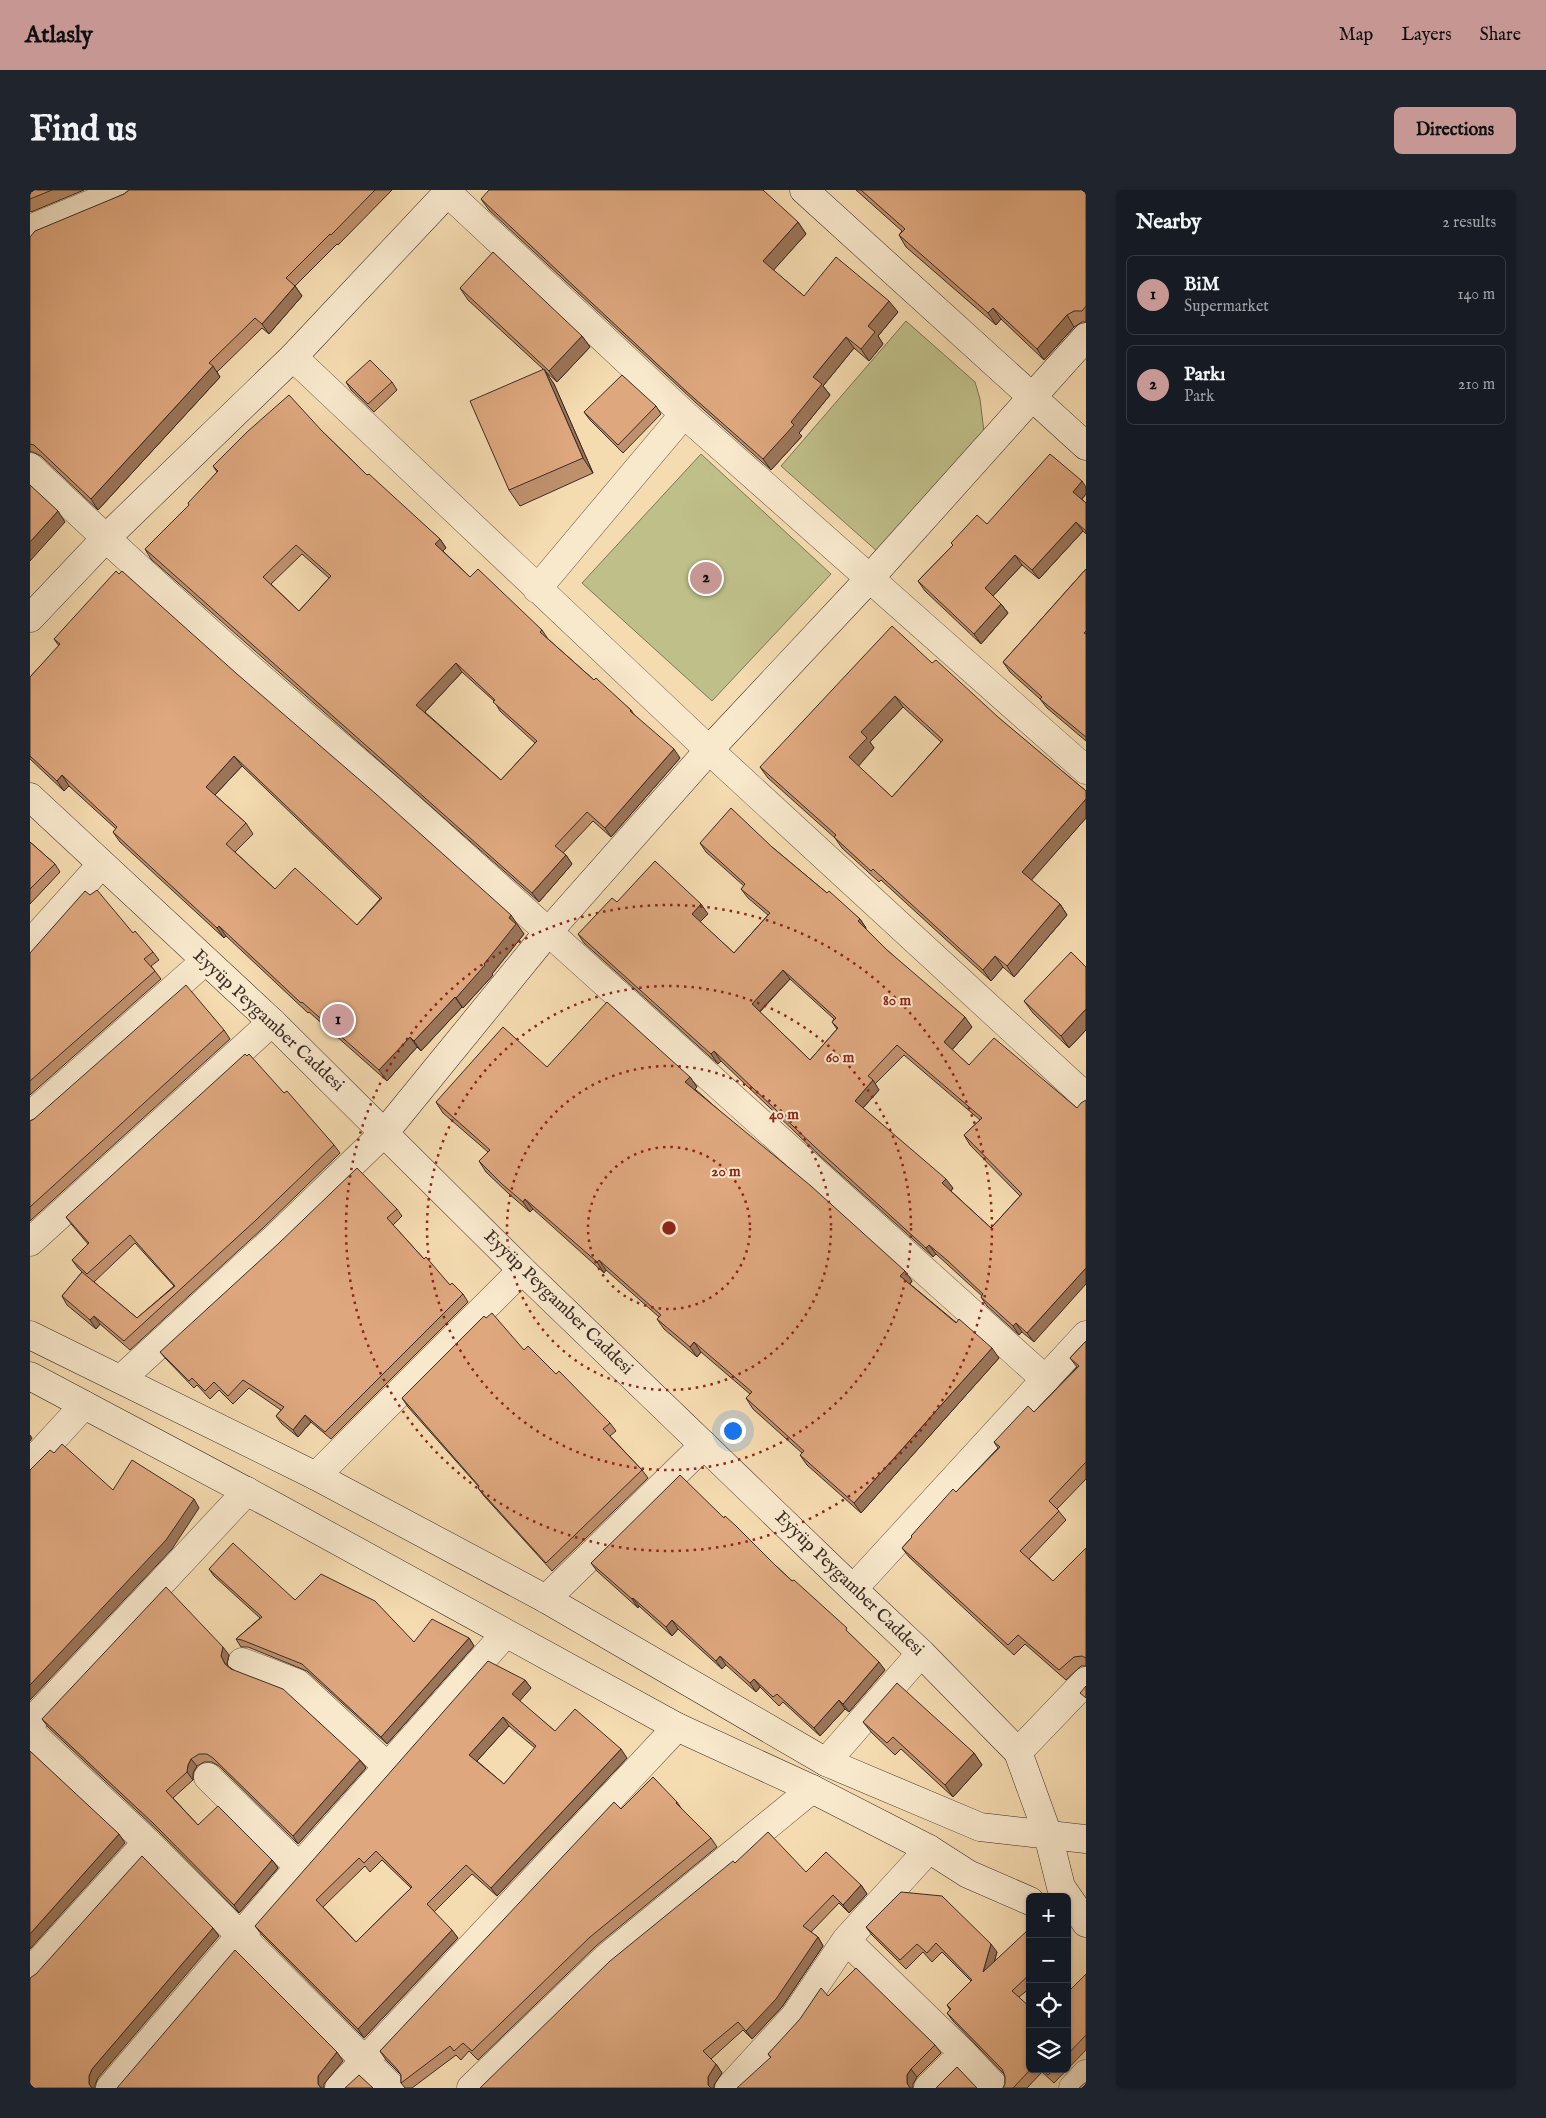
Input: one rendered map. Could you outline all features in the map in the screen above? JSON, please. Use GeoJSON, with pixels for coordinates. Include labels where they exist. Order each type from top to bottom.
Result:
{"type":"FeatureCollection","features":[{"type":"Feature","properties":{"kind":"street"},"geometry":{"type":"LineString","coordinates":[[30,229],[125,190]]}},
{"type":"Feature","properties":{"kind":"street"},"geometry":{"type":"LineString","coordinates":[[804,190],[1086,446]]}},
{"type":"Feature","properties":{"kind":"street"},"geometry":{"type":"LineString","coordinates":[[30,618],[105,538],[293,357],[449,191],[684,414],[1086,770]]}},
{"type":"Feature","properties":{"kind":"street"},"geometry":{"type":"LineString","coordinates":[[121,1379],[273,1240],[385,1132],[548,932],[709,750],[869,579],[1086,337]]}},
{"type":"Feature","properties":{"kind":"street"},"geometry":{"type":"LineString","coordinates":[[293,357],[709,750],[1086,1097]]}},
{"type":"Feature","properties":{"kind":"street"},"geometry":{"type":"LineString","coordinates":[[537,588],[684,414]]}},
{"type":"Feature","properties":{"kind":"street"},"geometry":{"type":"LineString","coordinates":[[30,467],[105,538],[300,713],[393,792],[1046,1380]]}},
{"type":"Feature","properties":{"kind":"street","name":"Eyyüp Peygamber Caddesi"},"geometry":{"type":"LineString","coordinates":[[30,797],[272,1022],[522,1270],[853,1589],[921,1652],[1018,1752],[1048,1835],[1061,1887],[1086,1925]]}},
{"type":"Feature","properties":{"kind":"street"},"geometry":{"type":"LineString","coordinates":[[30,944],[101,865]]}},
{"type":"Feature","properties":{"kind":"street"},"geometry":{"type":"LineString","coordinates":[[30,1116],[205,961]]}},
{"type":"Feature","properties":{"kind":"street"},"geometry":{"type":"LineString","coordinates":[[30,1242],[272,1022]]}},
{"type":"Feature","properties":{"kind":"street"},"geometry":{"type":"LineString","coordinates":[[316,1476],[522,1270]]}},
{"type":"Feature","properties":{"kind":"street"},"geometry":{"type":"LineString","coordinates":[[30,1335],[316,1476],[546,1599],[826,1762],[980,1827],[1086,1839]]}},
{"type":"Feature","properties":{"kind":"street"},"geometry":{"type":"LineString","coordinates":[[853,1589],[1086,1335]]}},
{"type":"Feature","properties":{"kind":"street"},"geometry":{"type":"LineString","coordinates":[[30,1376],[246,1491],[677,1727],[812,1789],[929,1849],[968,1874],[1026,1899]]}},
{"type":"Feature","properties":{"kind":"street"},"geometry":{"type":"LineString","coordinates":[[30,1464],[84,1405]]}},
{"type":"Feature","properties":{"kind":"street"},"geometry":{"type":"LineString","coordinates":[[546,1599],[704,1444]]}},
{"type":"Feature","properties":{"kind":"street"},"geometry":{"type":"LineString","coordinates":[[30,1723],[246,1491]]}},
{"type":"Feature","properties":{"kind":"street"},"geometry":{"type":"LineString","coordinates":[[110,2088],[299,1867],[505,1634]]}},
{"type":"Feature","properties":{"kind":"street"},"geometry":{"type":"LineString","coordinates":[[826,1762],[921,1652]]}},
{"type":"Feature","properties":{"kind":"street"},"geometry":{"type":"LineString","coordinates":[[242,1662],[297,1683],[388,1767]]}},
{"type":"Feature","properties":{"kind":"street"},"geometry":{"type":"LineString","coordinates":[[1018,1752],[1086,1681]]}},
{"type":"Feature","properties":{"kind":"street"},"geometry":{"type":"LineString","coordinates":[[339,2088],[677,1727]]}},
{"type":"Feature","properties":{"kind":"street"},"geometry":{"type":"LineString","coordinates":[[30,1732],[147,1842],[392,2088]]}},
{"type":"Feature","properties":{"kind":"street"},"geometry":{"type":"LineString","coordinates":[[208,1777],[299,1867]]}},
{"type":"Feature","properties":{"kind":"street"},"geometry":{"type":"LineString","coordinates":[[471,2088],[606,1958],[812,1789]]}},
{"type":"Feature","properties":{"kind":"street"},"geometry":{"type":"LineString","coordinates":[[30,1972],[147,1842]]}},
{"type":"Feature","properties":{"kind":"street"},"geometry":{"type":"LineString","coordinates":[[729,2088],[794,2017],[846,1940],[929,1849]]}},
{"type":"Feature","properties":{"kind":"street"},"geometry":{"type":"LineString","coordinates":[[1071,1919],[1086,1925]]}},
{"type":"Feature","properties":{"kind":"street"},"geometry":{"type":"LineString","coordinates":[[846,1940],[963,2053],[996,2088]]}},
{"type":"Feature","properties":{"kind":"street"},"geometry":{"type":"LineString","coordinates":[[928,2088],[963,2053]]}},
{"type":"Feature","properties":{"kind":"street"},"geometry":{"type":"LineString","coordinates":[[1073,2088],[1086,2074]]}},
{"type":"Feature","properties":{"kind":"green space"},"geometry":{"type":"Polygon","coordinates":[[[906,321],[975,382],[980,399],[984,432],[878,552],[781,466],[906,321]]]}},
{"type":"Feature","properties":{"kind":"green space"},"geometry":{"type":"Polygon","coordinates":[[[701,454],[831,574],[712,701],[582,583],[701,454]]]}},
{"type":"Feature","properties":{"kind":"building"},"geometry":{"type":"Polygon","coordinates":[[[30,190],[52,190],[30,199],[30,190]]]}},
{"type":"Feature","properties":{"kind":"building"},"geometry":{"type":"Polygon","coordinates":[[[129,190],[375,190],[286,278],[295,286],[262,324],[255,318],[209,363],[213,366],[91,499],[34,445],[30,444],[30,237],[35,231],[124,194],[129,190]]]}},
{"type":"Feature","properties":{"kind":"building"},"geometry":{"type":"Polygon","coordinates":[[[489,190],[763,190],[798,222],[763,261],[804,296],[836,257],[889,301],[868,326],[875,332],[861,349],[846,337],[813,377],[822,384],[791,422],[794,425],[763,459],[686,391],[481,199],[489,190]]]}},
{"type":"Feature","properties":{"kind":"building"},"geometry":{"type":"Polygon","coordinates":[[[861,190],[1086,190],[1086,306],[1082,311],[1074,311],[1067,315],[1037,349],[993,308],[988,313],[899,235],[905,229],[861,190]]]}},
{"type":"Feature","properties":{"kind":"building"},"geometry":{"type":"Polygon","coordinates":[[[493,252],[582,336],[549,371],[460,288],[493,252]]]}},
{"type":"Feature","properties":{"kind":"building"},"geometry":{"type":"Polygon","coordinates":[[[370,360],[392,382],[368,404],[346,382],[370,360]]]}},
{"type":"Feature","properties":{"kind":"building"},"geometry":{"type":"Polygon","coordinates":[[[544,369],[583,458],[509,490],[470,401],[544,369]]]}},
{"type":"Feature","properties":{"kind":"building"},"geometry":{"type":"Polygon","coordinates":[[[622,375],[656,406],[618,445],[584,412],[622,375]]]}},
{"type":"Feature","properties":{"kind":"building"},"geometry":{"type":"Polygon","coordinates":[[[289,395],[322,431],[367,475],[369,474],[440,539],[435,544],[470,577],[478,569],[542,630],[540,632],[594,680],[596,678],[630,711],[674,749],[605,828],[587,812],[555,846],[566,855],[532,893],[145,549],[189,505],[188,503],[218,471],[213,466],[247,432],[289,395]],[[296,545],[263,577],[299,611],[331,576],[296,545]],[[456,663],[416,705],[501,780],[537,741],[493,702],[495,700],[456,663]]]}},
{"type":"Feature","properties":{"kind":"building"},"geometry":{"type":"Polygon","coordinates":[[[1050,454],[1082,481],[1073,492],[1086,503],[1086,531],[1076,522],[1032,570],[1015,555],[985,588],[1001,604],[974,634],[918,581],[953,545],[951,543],[977,515],[987,524],[1050,454]]]}},
{"type":"Feature","properties":{"kind":"building"},"geometry":{"type":"Polygon","coordinates":[[[30,485],[58,511],[30,542],[30,485]]]}},
{"type":"Feature","properties":{"kind":"building"},"geometry":{"type":"Polygon","coordinates":[[[1086,569],[1086,631],[1084,633],[1086,634],[1086,737],[1040,699],[1042,697],[1003,662],[1086,569]]]}},
{"type":"Feature","properties":{"kind":"building"},"geometry":{"type":"Polygon","coordinates":[[[116,571],[119,574],[122,571],[237,674],[376,794],[511,915],[509,918],[516,924],[485,965],[456,998],[414,1041],[410,1037],[379,1070],[301,1003],[219,926],[217,928],[113,832],[117,827],[62,775],[57,781],[30,756],[30,677],[60,644],[54,639],[116,571]],[[234,756],[206,787],[246,823],[226,844],[275,889],[295,868],[357,925],[382,898],[234,756]]]}},
{"type":"Feature","properties":{"kind":"building"},"geometry":{"type":"Polygon","coordinates":[[[892,626],[932,663],[936,660],[998,717],[1086,791],[1086,799],[1022,872],[1060,904],[1007,966],[995,956],[983,970],[873,869],[871,871],[834,837],[836,835],[760,767],[892,626]],[[895,696],[861,732],[867,738],[849,757],[892,797],[943,740],[895,696]]]}},
{"type":"Feature","properties":{"kind":"building"},"geometry":{"type":"Polygon","coordinates":[[[731,808],[772,847],[827,893],[829,891],[860,919],[858,921],[887,950],[965,1017],[944,1042],[969,1065],[994,1038],[1077,1108],[1086,1100],[1086,1268],[1027,1333],[1016,1323],[1013,1326],[981,1297],[983,1294],[948,1261],[929,1245],[926,1248],[814,1146],[714,1051],[711,1054],[578,934],[612,898],[617,902],[655,861],[701,904],[692,914],[734,953],[770,913],[741,889],[745,884],[700,843],[731,808]],[[783,970],[752,1004],[810,1060],[838,1028],[832,1022],[836,1018],[783,970]],[[897,1045],[868,1076],[873,1080],[855,1101],[946,1179],[942,1183],[991,1228],[1022,1194],[964,1135],[982,1118],[897,1045]]]}},
{"type":"Feature","properties":{"kind":"building"},"geometry":{"type":"Polygon","coordinates":[[[30,842],[55,864],[30,889],[30,842]]]}},
{"type":"Feature","properties":{"kind":"building"},"geometry":{"type":"Polygon","coordinates":[[[97,890],[133,933],[135,931],[153,952],[144,959],[155,971],[30,1081],[30,953],[85,891],[90,895],[97,890]]]}},
{"type":"Feature","properties":{"kind":"building"},"geometry":{"type":"Polygon","coordinates":[[[1071,952],[1086,967],[1086,1009],[1061,1036],[1024,1001],[1071,952]]]}},
{"type":"Feature","properties":{"kind":"building"},"geometry":{"type":"Polygon","coordinates":[[[186,985],[224,1030],[30,1207],[30,1121],[186,985]]]}},
{"type":"Feature","properties":{"kind":"building"},"geometry":{"type":"Polygon","coordinates":[[[607,1002],[690,1077],[685,1082],[811,1186],[905,1271],[900,1276],[956,1323],[959,1319],[992,1348],[854,1503],[800,1455],[804,1451],[746,1398],[752,1392],[694,1342],[690,1347],[657,1319],[661,1315],[599,1260],[597,1262],[525,1199],[523,1202],[502,1184],[479,1161],[490,1150],[436,1102],[503,1027],[547,1067],[607,1002]]]}},
{"type":"Feature","properties":{"kind":"building"},"geometry":{"type":"Polygon","coordinates":[[[245,1054],[247,1056],[249,1054],[284,1093],[287,1091],[334,1145],[256,1220],[124,1341],[94,1316],[90,1320],[62,1296],[82,1272],[137,1318],[175,1286],[130,1235],[87,1274],[72,1260],[89,1243],[66,1217],[245,1054]]]}},
{"type":"Feature","properties":{"kind":"building"},"geometry":{"type":"Polygon","coordinates":[[[357,1168],[397,1209],[387,1218],[424,1259],[426,1257],[450,1285],[452,1283],[463,1294],[325,1432],[305,1415],[293,1430],[276,1416],[284,1407],[243,1380],[228,1396],[214,1382],[205,1391],[192,1378],[189,1381],[160,1352],[278,1244],[357,1168]]]}},
{"type":"Feature","properties":{"kind":"building"},"geometry":{"type":"Polygon","coordinates":[[[492,1313],[524,1350],[528,1346],[556,1374],[559,1371],[610,1423],[603,1429],[642,1470],[546,1563],[478,1488],[479,1486],[402,1398],[484,1316],[486,1318],[492,1313]]]}},
{"type":"Feature","properties":{"kind":"building"},"geometry":{"type":"Polygon","coordinates":[[[1086,1341],[1086,1462],[1049,1501],[1059,1511],[1020,1551],[1053,1581],[1086,1548],[1086,1658],[1082,1656],[1074,1657],[1059,1670],[1018,1635],[1008,1645],[902,1548],[953,1489],[956,1492],[1000,1447],[994,1442],[1028,1406],[1034,1412],[1079,1366],[1070,1358],[1086,1341]]]}},
{"type":"Feature","properties":{"kind":"building"},"geometry":{"type":"Polygon","coordinates":[[[62,1444],[113,1490],[132,1460],[194,1499],[166,1540],[30,1685],[30,1470],[50,1450],[54,1453],[62,1444]]]}},
{"type":"Feature","properties":{"kind":"building"},"geometry":{"type":"Polygon","coordinates":[[[680,1475],[792,1581],[794,1580],[847,1628],[846,1630],[879,1662],[843,1704],[839,1700],[814,1728],[777,1694],[773,1697],[754,1679],[750,1683],[720,1656],[716,1661],[672,1620],[666,1627],[591,1563],[680,1475]]]}},
{"type":"Feature","properties":{"kind":"building"},"geometry":{"type":"Polygon","coordinates":[[[233,1543],[295,1600],[321,1574],[375,1601],[414,1642],[432,1619],[469,1638],[381,1737],[302,1664],[236,1639],[262,1617],[209,1569],[233,1543]]]}},
{"type":"Feature","properties":{"kind":"building"},"geometry":{"type":"Polygon","coordinates":[[[166,1587],[223,1647],[221,1656],[225,1664],[231,1669],[283,1689],[360,1760],[293,1836],[213,1758],[207,1754],[199,1754],[191,1759],[187,1772],[166,1791],[198,1825],[218,1806],[272,1860],[234,1905],[153,1823],[42,1719],[166,1587]]]}},
{"type":"Feature","properties":{"kind":"building"},"geometry":{"type":"Polygon","coordinates":[[[488,1661],[525,1680],[512,1694],[555,1731],[575,1709],[621,1749],[491,1888],[466,1865],[427,1904],[452,1930],[358,2029],[255,1926],[488,1661]],[[503,1717],[469,1755],[504,1784],[536,1746],[503,1717]],[[376,1851],[364,1863],[359,1858],[316,1900],[356,1942],[412,1887],[376,1851]]]}},
{"type":"Feature","properties":{"kind":"building"},"geometry":{"type":"Polygon","coordinates":[[[897,1683],[974,1753],[945,1785],[893,1737],[887,1743],[863,1722],[897,1683]]]}},
{"type":"Feature","properties":{"kind":"building"},"geometry":{"type":"Polygon","coordinates":[[[1086,1686],[1086,1698],[1080,1693],[1086,1686]]]}},
{"type":"Feature","properties":{"kind":"building"},"geometry":{"type":"Polygon","coordinates":[[[30,1751],[119,1834],[30,1934],[30,1751]]]}},
{"type":"Feature","properties":{"kind":"building"},"geometry":{"type":"Polygon","coordinates":[[[653,1777],[711,1838],[590,1937],[472,2051],[463,2043],[454,2051],[450,2046],[401,2083],[401,2075],[380,2051],[614,1802],[621,1809],[653,1777]]]}},
{"type":"Feature","properties":{"kind":"building"},"geometry":{"type":"Polygon","coordinates":[[[768,1832],[806,1872],[826,1852],[861,1885],[843,1905],[833,1895],[803,1926],[818,1937],[776,1999],[746,2031],[738,2022],[703,2051],[716,2064],[708,2077],[708,2085],[711,2088],[480,2088],[610,1961],[733,1861],[735,1863],[768,1832]]]}},
{"type":"Feature","properties":{"kind":"building"},"geometry":{"type":"Polygon","coordinates":[[[142,1856],[213,1928],[92,2069],[89,2076],[89,2084],[92,2088],[30,2088],[30,1978],[36,1974],[142,1856]]]}},
{"type":"Feature","properties":{"kind":"building"},"geometry":{"type":"Polygon","coordinates":[[[901,1892],[942,1896],[991,1944],[983,1972],[1026,1932],[1026,1978],[1012,1991],[1026,2003],[1027,2073],[1013,2088],[1003,2088],[1005,2076],[1002,2069],[947,2013],[951,2009],[947,2005],[972,1980],[936,1943],[927,1953],[917,1944],[900,1960],[866,1927],[901,1892]]]}},
{"type":"Feature","properties":{"kind":"building"},"geometry":{"type":"Polygon","coordinates":[[[235,1950],[337,2052],[318,2076],[318,2084],[321,2088],[117,2088],[235,1950]]]}},
{"type":"Feature","properties":{"kind":"building"},"geometry":{"type":"Polygon","coordinates":[[[856,1968],[935,2045],[907,2075],[907,2083],[910,2088],[737,2088],[771,2057],[768,2054],[800,2019],[821,1988],[828,1996],[856,1968]]]}},
{"type":"Feature","properties":{"kind":"building"},"geometry":{"type":"Polygon","coordinates":[[[1086,1974],[1086,2035],[1071,2051],[1071,2028],[1071,1989],[1086,1974]]]}},
{"type":"Feature","properties":{"kind":"building"},"geometry":{"type":"Polygon","coordinates":[[[957,2067],[977,2088],[936,2088],[957,2067]]]}},
{"type":"Feature","properties":{"kind":"building"},"geometry":{"type":"Polygon","coordinates":[[[359,2075],[373,2088],[345,2088],[359,2075]]]}},
{"type":"Feature","properties":{"kind":"building"},"geometry":{"type":"Polygon","coordinates":[[[1086,2082],[1086,2088],[1079,2088],[1086,2082]]]}},
{"type":"Feature","properties":{"kind":"place","name":"Parkı"},"geometry":{"type":"Point","coordinates":[706,578]}},
{"type":"Feature","properties":{"kind":"place","name":"BiM"},"geometry":{"type":"Point","coordinates":[338,1020]}}]}
